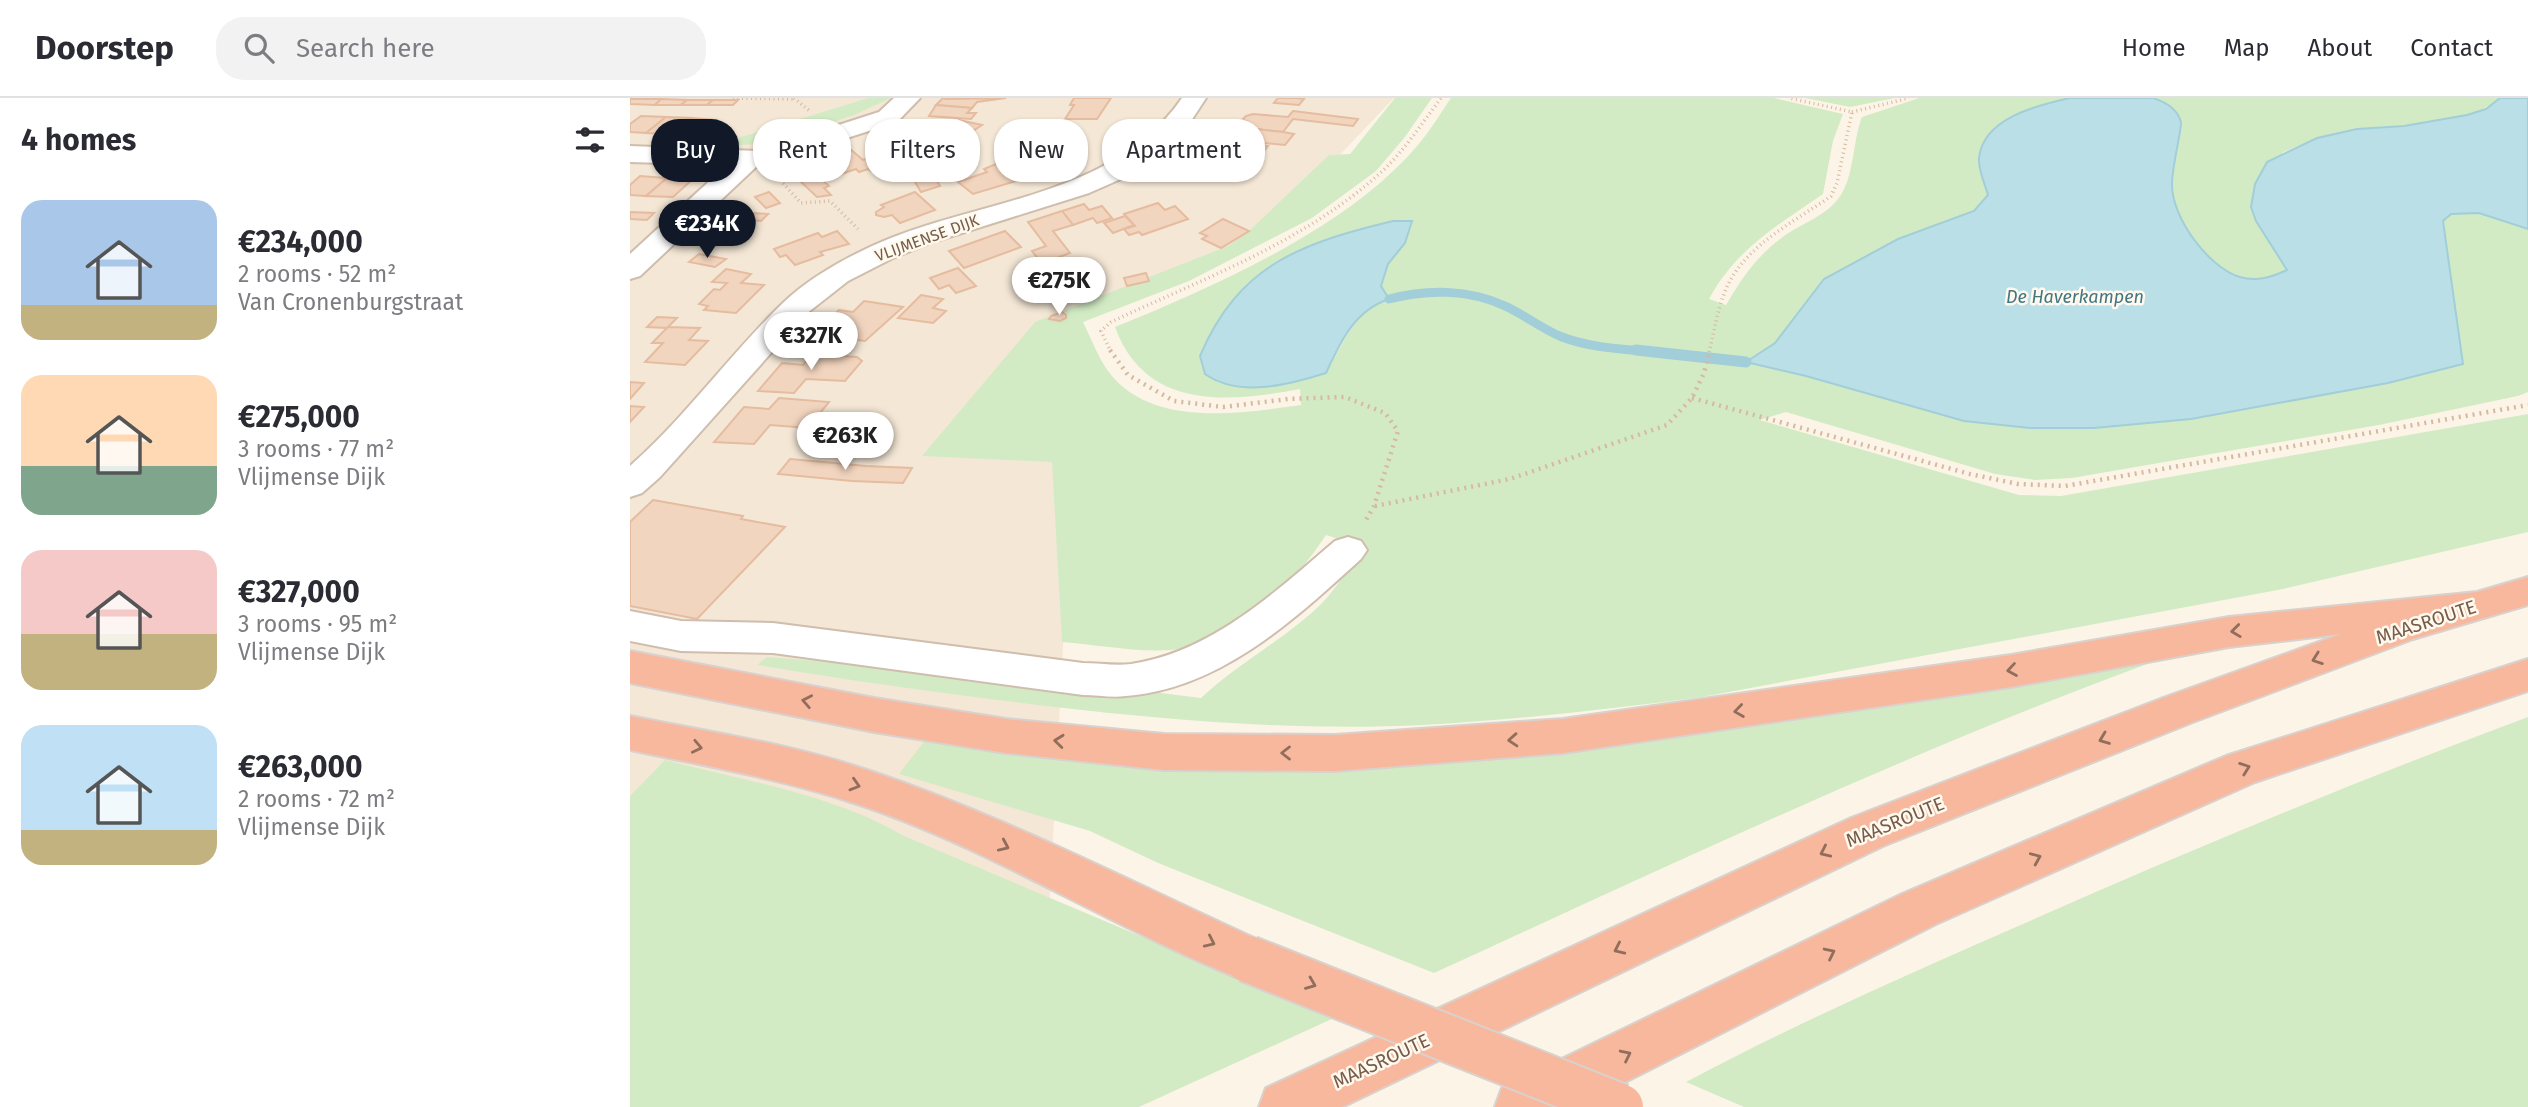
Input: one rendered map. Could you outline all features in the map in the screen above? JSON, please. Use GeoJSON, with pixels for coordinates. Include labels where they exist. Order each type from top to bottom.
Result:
{"type":"FeatureCollection","features":[{"type":"Feature","properties":{"kind":"highway","name":"MAASROUTE"},"geometry":{"type":"LineString","coordinates":[[1285,1107],[1867,832],[2178,710],[2402,628],[2528,591]]}},
{"type":"Feature","properties":{"kind":"highway"},"geometry":{"type":"LineString","coordinates":[[630,667],[874,715],[1006,736],[1164,752],[1335,753],[1563,736],[2011,671],[2229,632],[2474,606]]}},
{"type":"Feature","properties":{"kind":"highway"},"geometry":{"type":"LineString","coordinates":[[1521,1107],[1919,909],[2229,774],[2528,675]]}},
{"type":"Feature","properties":{"kind":"highway"},"geometry":{"type":"LineString","coordinates":[[630,733],[789,766],[864,787],[954,823],[1248,959],[1620,1107]]}},
{"type":"Feature","properties":{"kind":"street"},"geometry":{"type":"LineString","coordinates":[[851,129],[888,117],[908,98]]}},
{"type":"Feature","properties":{"kind":"street","name":"VLIJMENSE DIJK"},"geometry":{"type":"LineString","coordinates":[[630,485],[648,469],[795,308],[838,275],[883,252],[1080,187],[1121,169],[1150,148],[1182,116],[1194,98]]}},
{"type":"Feature","properties":{"kind":"street"},"geometry":{"type":"LineString","coordinates":[[630,154],[753,159]]}},
{"type":"Feature","properties":{"kind":"street"},"geometry":{"type":"LineString","coordinates":[[630,270],[753,161]]}},
{"type":"Feature","properties":{"kind":"street"},"geometry":{"type":"LineString","coordinates":[[630,626],[681,636],[773,638],[1083,679],[1129,681],[1176,671],[1221,650],[1284,606],[1348,550]]}},
{"type":"Feature","properties":{"kind":"path"},"geometry":{"type":"LineString","coordinates":[[733,98],[793,99]]}},
{"type":"Feature","properties":{"kind":"path"},"geometry":{"type":"LineString","coordinates":[[1441,98],[1405,148],[1383,170],[1326,215],[1228,269],[1111,322],[1101,331],[1108,348],[1128,375],[1174,401],[1223,407],[1345,397],[1385,413],[1398,431],[1374,506],[1510,479],[1601,449],[1667,425],[1692,398],[1711,352],[1724,293],[1738,268],[1756,248],[1831,196],[1837,183],[1852,112]]}},
{"type":"Feature","properties":{"kind":"path"},"geometry":{"type":"LineString","coordinates":[[1789,98],[1852,112],[1909,98]]}},
{"type":"Feature","properties":{"kind":"path"},"geometry":{"type":"LineString","coordinates":[[779,182],[801,203],[830,201],[883,252]]}},
{"type":"Feature","properties":{"kind":"path"},"geometry":{"type":"LineString","coordinates":[[1692,398],[1802,425],[1964,472],[2034,488],[2065,486],[2305,446],[2528,405]]}},
{"type":"Feature","properties":{"kind":"shaded area"},"geometry":{"type":"Polygon","coordinates":[[[630,98],[1394,98],[1252,247],[1049,328],[1073,456],[1049,915],[630,813],[630,98]]]}},
{"type":"Feature","properties":{"kind":"green space"},"geometry":{"type":"Polygon","coordinates":[[[868,98],[891,98],[842,119],[800,119],[868,98]]]}},
{"type":"Feature","properties":{"kind":"green space"},"geometry":{"type":"Polygon","coordinates":[[[1395,98],[1432,98],[1405,137],[1376,171],[1312,218],[1189,281],[1083,322],[1108,371],[1126,389],[1148,402],[1172,409],[1225,413],[1301,405],[1300,389],[1245,397],[1217,397],[1191,394],[1167,387],[1146,374],[1129,354],[1115,327],[1235,274],[1317,229],[1388,176],[1417,146],[1451,98],[1774,98],[1843,114],[1833,141],[1823,194],[1759,239],[1732,266],[1709,299],[1726,305],[1765,252],[1838,199],[1848,180],[1862,117],[1919,98],[2070,98],[2036,107],[1979,159],[1988,195],[1974,211],[1824,279],[1775,343],[1747,362],[1806,376],[2191,419],[2388,383],[2463,364],[2443,221],[2450,214],[2479,213],[2528,229],[2528,392],[2379,425],[2072,478],[2035,480],[1995,474],[1786,412],[1760,420],[2019,495],[2061,496],[2528,414],[2528,532],[2283,589],[1702,697],[1563,714],[1458,723],[1331,727],[1193,720],[980,698],[757,665],[767,657],[1064,681],[1201,698],[1307,617],[1327,598],[1365,548],[1326,535],[1300,570],[1268,604],[1231,631],[1191,647],[1143,650],[1062,642],[1052,462],[922,456],[1035,322],[1228,246],[1247,233],[1329,155],[1350,154],[1395,98]],[[1393,221],[1330,238],[1277,262],[1254,279],[1234,299],[1216,325],[1200,356],[1205,374],[1219,383],[1244,386],[1326,373],[1357,317],[1371,305],[1388,264],[1405,243],[1412,221],[1393,221]]]}},
{"type":"Feature","properties":{"kind":"green space"},"geometry":{"type":"Polygon","coordinates":[[[1805,98],[1895,98],[1850,107],[1805,98]]]}},
{"type":"Feature","properties":{"kind":"green space"},"geometry":{"type":"Polygon","coordinates":[[[2153,98],[2500,98],[2484,108],[2449,120],[2344,132],[2282,153],[2287,270],[2270,277],[2250,278],[2233,273],[2218,264],[2192,238],[2183,222],[2171,181],[2182,124],[2164,102],[2153,98]]]}},
{"type":"Feature","properties":{"kind":"green space"},"geometry":{"type":"Polygon","coordinates":[[[753,133],[753,144],[739,145],[739,138],[753,133]]]}},
{"type":"Feature","properties":{"kind":"green space"},"geometry":{"type":"Polygon","coordinates":[[[2183,651],[1993,724],[1805,804],[1434,973],[1158,863],[1090,831],[899,774],[929,735],[1313,768],[1565,753],[1769,724],[2183,651]]]}},
{"type":"Feature","properties":{"kind":"green space"},"geometry":{"type":"Polygon","coordinates":[[[2528,717],[2528,1107],[1744,1107],[1686,1082],[1944,958],[2093,893],[2341,789],[2528,717]]]}},
{"type":"Feature","properties":{"kind":"green space"},"geometry":{"type":"Polygon","coordinates":[[[665,760],[787,790],[848,809],[904,836],[1334,1018],[1139,1107],[630,1107],[630,796],[665,760]]]}},
{"type":"Feature","properties":{"kind":"water","name":"De Haverkampen"},"geometry":{"type":"Polygon","coordinates":[[[2070,98],[2153,98],[2174,109],[2181,122],[2172,179],[2178,212],[2194,240],[2216,263],[2240,277],[2258,279],[2287,270],[2256,221],[2251,207],[2255,184],[2267,162],[2317,138],[2357,129],[2404,126],[2467,115],[2486,109],[2500,98],[2528,98],[2528,229],[2479,213],[2451,214],[2443,221],[2463,364],[2388,383],[2191,419],[2094,428],[2030,428],[1964,421],[1806,376],[1746,362],[1775,343],[1824,279],[1898,239],[1974,211],[1988,195],[1979,158],[1990,133],[2014,116],[2070,98]]]}},
{"type":"Feature","properties":{"kind":"water"},"geometry":{"type":"Polygon","coordinates":[[[1393,221],[1412,221],[1405,243],[1388,264],[1381,286],[1389,299],[1366,311],[1350,328],[1326,373],[1296,382],[1264,387],[1233,386],[1205,374],[1200,356],[1216,325],[1234,299],[1254,279],[1277,262],[1302,249],[1330,238],[1393,221]]]}},
{"type":"Feature","properties":{"kind":"building"},"geometry":{"type":"Polygon","coordinates":[[[943,98],[1006,98],[977,102],[972,108],[936,105],[943,98]]]}},
{"type":"Feature","properties":{"kind":"building"},"geometry":{"type":"Polygon","coordinates":[[[1074,98],[1111,98],[1097,119],[1065,119],[1074,105],[1070,105],[1074,98]]]}},
{"type":"Feature","properties":{"kind":"building"},"geometry":{"type":"Polygon","coordinates":[[[1278,98],[1304,99],[1299,105],[1274,103],[1278,98]]]}},
{"type":"Feature","properties":{"kind":"building"},"geometry":{"type":"Polygon","coordinates":[[[630,99],[661,99],[655,105],[630,104],[630,99]]]}},
{"type":"Feature","properties":{"kind":"building"},"geometry":{"type":"Polygon","coordinates":[[[661,99],[687,100],[681,105],[655,105],[661,99]]]}},
{"type":"Feature","properties":{"kind":"building"},"geometry":{"type":"Polygon","coordinates":[[[687,100],[713,100],[707,105],[681,105],[687,100]]]}},
{"type":"Feature","properties":{"kind":"building"},"geometry":{"type":"Polygon","coordinates":[[[713,100],[738,100],[733,105],[707,105],[713,100]]]}},
{"type":"Feature","properties":{"kind":"building"},"geometry":{"type":"Polygon","coordinates":[[[936,105],[972,108],[967,113],[976,113],[971,119],[929,116],[936,105]]]}},
{"type":"Feature","properties":{"kind":"building"},"geometry":{"type":"Polygon","coordinates":[[[1293,111],[1358,119],[1353,126],[1293,119],[1283,132],[1265,130],[1265,119],[1243,119],[1253,114],[1288,117],[1293,111]]]}},
{"type":"Feature","properties":{"kind":"building"},"geometry":{"type":"Polygon","coordinates":[[[641,116],[666,117],[651,119],[651,129],[646,133],[630,132],[630,124],[641,116]]]}},
{"type":"Feature","properties":{"kind":"building"},"geometry":{"type":"Polygon","coordinates":[[[666,117],[691,118],[690,119],[664,119],[666,117]]]}},
{"type":"Feature","properties":{"kind":"building"},"geometry":{"type":"Polygon","coordinates":[[[1265,130],[1294,134],[1285,145],[1265,143],[1265,130]]]}},
{"type":"Feature","properties":{"kind":"building"},"geometry":{"type":"Polygon","coordinates":[[[851,150],[865,159],[865,170],[859,172],[856,169],[851,171],[851,150]]]}},
{"type":"Feature","properties":{"kind":"building"},"geometry":{"type":"Polygon","coordinates":[[[994,165],[994,182],[1013,182],[973,194],[958,182],[980,182],[980,174],[987,172],[984,169],[994,165]]]}},
{"type":"Feature","properties":{"kind":"building"},"geometry":{"type":"Polygon","coordinates":[[[640,176],[651,177],[651,182],[662,182],[646,196],[630,195],[630,185],[640,176]]]}},
{"type":"Feature","properties":{"kind":"building"},"geometry":{"type":"Polygon","coordinates":[[[662,182],[690,182],[673,197],[646,196],[662,182]]]}},
{"type":"Feature","properties":{"kind":"building"},"geometry":{"type":"Polygon","coordinates":[[[801,182],[824,182],[829,186],[824,188],[831,195],[817,197],[801,182]]]}},
{"type":"Feature","properties":{"kind":"building"},"geometry":{"type":"Polygon","coordinates":[[[915,182],[938,182],[940,186],[921,192],[915,182]]]}},
{"type":"Feature","properties":{"kind":"building"},"geometry":{"type":"Polygon","coordinates":[[[769,192],[780,203],[766,208],[755,197],[769,192]]]}},
{"type":"Feature","properties":{"kind":"building"},"geometry":{"type":"Polygon","coordinates":[[[915,192],[935,210],[900,223],[892,215],[876,215],[876,212],[884,207],[881,205],[915,192]]]}},
{"type":"Feature","properties":{"kind":"building"},"geometry":{"type":"Polygon","coordinates":[[[1158,203],[1165,210],[1175,206],[1188,219],[1142,235],[1139,232],[1129,235],[1124,229],[1135,226],[1124,214],[1158,203]]]}},
{"type":"Feature","properties":{"kind":"building"},"geometry":{"type":"Polygon","coordinates":[[[1084,204],[1089,210],[1102,206],[1112,218],[1097,223],[1093,218],[1073,225],[1062,211],[1084,204]]]}},
{"type":"Feature","properties":{"kind":"building"},"geometry":{"type":"Polygon","coordinates":[[[721,211],[768,214],[761,221],[750,220],[743,227],[702,224],[721,211]]]}},
{"type":"Feature","properties":{"kind":"building"},"geometry":{"type":"Polygon","coordinates":[[[1062,211],[1073,225],[1053,231],[1070,253],[1059,257],[1067,267],[1049,273],[1032,251],[1046,246],[1028,222],[1062,211]]]}},
{"type":"Feature","properties":{"kind":"building"},"geometry":{"type":"Polygon","coordinates":[[[630,212],[654,213],[647,220],[630,219],[630,212]]]}},
{"type":"Feature","properties":{"kind":"building"},"geometry":{"type":"Polygon","coordinates":[[[1125,216],[1134,225],[1113,233],[1104,223],[1125,216]]]}},
{"type":"Feature","properties":{"kind":"building"},"geometry":{"type":"Polygon","coordinates":[[[1223,219],[1249,231],[1221,248],[1202,239],[1207,236],[1200,233],[1223,219]]]}},
{"type":"Feature","properties":{"kind":"building"},"geometry":{"type":"Polygon","coordinates":[[[702,224],[743,227],[736,234],[747,235],[739,242],[691,239],[696,234],[692,233],[702,224]]]}},
{"type":"Feature","properties":{"kind":"building"},"geometry":{"type":"Polygon","coordinates":[[[837,231],[849,244],[820,252],[823,255],[795,265],[786,255],[780,257],[774,249],[818,233],[822,237],[837,231]]]}},
{"type":"Feature","properties":{"kind":"building"},"geometry":{"type":"Polygon","coordinates":[[[1005,231],[1021,247],[964,268],[949,251],[1005,231]]]}},
{"type":"Feature","properties":{"kind":"building"},"geometry":{"type":"Polygon","coordinates":[[[699,254],[726,259],[715,267],[689,262],[699,254]]]}},
{"type":"Feature","properties":{"kind":"building"},"geometry":{"type":"Polygon","coordinates":[[[958,268],[976,286],[956,293],[949,285],[939,289],[930,278],[958,268]]]}},
{"type":"Feature","properties":{"kind":"building"},"geometry":{"type":"Polygon","coordinates":[[[726,269],[751,274],[741,283],[764,285],[736,313],[704,310],[708,306],[699,304],[714,289],[720,290],[727,283],[712,282],[726,269]]]}},
{"type":"Feature","properties":{"kind":"building"},"geometry":{"type":"Polygon","coordinates":[[[1146,273],[1149,281],[1127,286],[1124,278],[1146,273]]]}},
{"type":"Feature","properties":{"kind":"building"},"geometry":{"type":"Polygon","coordinates":[[[921,295],[943,299],[933,308],[946,311],[933,323],[898,318],[921,295]]]}},
{"type":"Feature","properties":{"kind":"building"},"geometry":{"type":"Polygon","coordinates":[[[864,301],[903,307],[865,341],[814,334],[839,310],[853,312],[864,301]]]}},
{"type":"Feature","properties":{"kind":"building"},"geometry":{"type":"Polygon","coordinates":[[[1062,312],[1066,318],[1060,321],[1049,319],[1051,316],[1062,312]]]}},
{"type":"Feature","properties":{"kind":"building"},"geometry":{"type":"Polygon","coordinates":[[[657,317],[677,318],[668,327],[700,328],[689,340],[708,341],[685,365],[645,362],[663,343],[652,343],[667,328],[647,327],[657,317]]]}},
{"type":"Feature","properties":{"kind":"building"},"geometry":{"type":"Polygon","coordinates":[[[812,354],[857,357],[862,361],[845,381],[806,379],[794,393],[758,391],[782,363],[803,365],[812,354]]]}},
{"type":"Feature","properties":{"kind":"building"},"geometry":{"type":"Polygon","coordinates":[[[630,382],[644,383],[630,399],[630,382]]]}},
{"type":"Feature","properties":{"kind":"building"},"geometry":{"type":"Polygon","coordinates":[[[779,398],[829,402],[808,428],[770,425],[754,444],[714,442],[744,407],[769,409],[779,398]]]}},
{"type":"Feature","properties":{"kind":"building"},"geometry":{"type":"Polygon","coordinates":[[[630,406],[644,407],[630,422],[630,406]]]}},
{"type":"Feature","properties":{"kind":"building"},"geometry":{"type":"Polygon","coordinates":[[[790,459],[912,468],[903,483],[778,474],[790,459]]]}},
{"type":"Feature","properties":{"kind":"building"},"geometry":{"type":"Polygon","coordinates":[[[653,500],[743,516],[741,519],[785,527],[697,619],[630,606],[630,522],[653,500]]]}},
{"type":"Feature","properties":{"kind":"waterway"},"geometry":{"type":"LineString","coordinates":[[1389,299],[1433,292],[1477,296],[1505,306],[1573,341],[1653,352]]}},
{"type":"Feature","properties":{"kind":"waterway"},"geometry":{"type":"LineString","coordinates":[[1636,350],[1746,362]]}}]}
